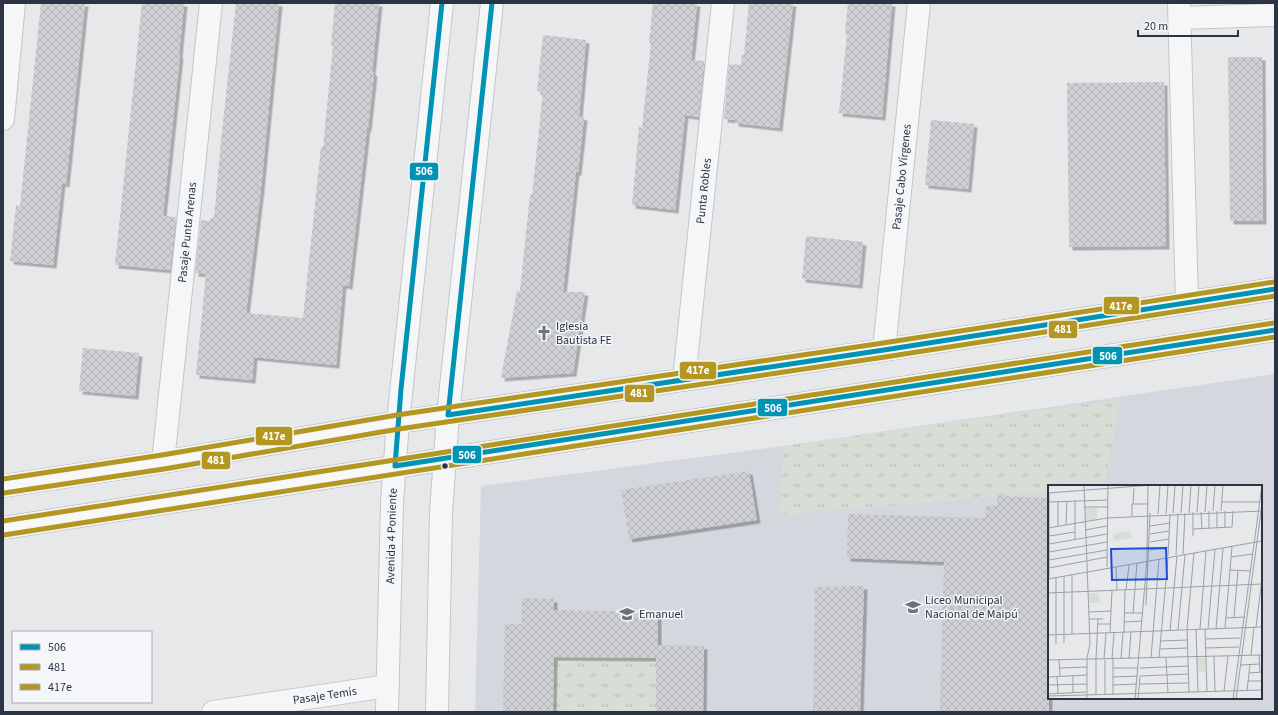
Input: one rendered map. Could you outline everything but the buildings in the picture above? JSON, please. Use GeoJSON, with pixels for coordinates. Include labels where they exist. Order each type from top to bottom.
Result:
{"type":"FeatureCollection","features":[{"type":"Feature","properties":{"kind":"main road"},"geometry":{"type":"LineString","coordinates":[[3,486],[163,462],[398,422],[884,350],[1275,289]]}},
{"type":"Feature","properties":{"kind":"main road"},"geometry":{"type":"LineString","coordinates":[[3,528],[1275,330]]}},
{"type":"Feature","properties":{"kind":"street"},"geometry":{"type":"LineString","coordinates":[[3,119],[14,3]]}},
{"type":"Feature","properties":{"kind":"street","name":"Pasaje Punta Arenas"},"geometry":{"type":"LineString","coordinates":[[163,462],[211,3]]}},
{"type":"Feature","properties":{"kind":"street","name":"Avenida 4 Poniente"},"geometry":{"type":"LineString","coordinates":[[387,712],[392,502],[398,422],[442,3]]}},
{"type":"Feature","properties":{"kind":"street"},"geometry":{"type":"LineString","coordinates":[[437,712],[441,512],[448,415],[492,3]]}},
{"type":"Feature","properties":{"kind":"street","name":"Punta Robles"},"geometry":{"type":"LineString","coordinates":[[684,380],[723,3]]}},
{"type":"Feature","properties":{"kind":"street","name":"Pasaje Cabo Vírgenes"},"geometry":{"type":"LineString","coordinates":[[884,350],[919,3]]}},
{"type":"Feature","properties":{"kind":"street"},"geometry":{"type":"LineString","coordinates":[[1187,303],[1179,10],[1275,15]]}},
{"type":"Feature","properties":{"kind":"street","name":"Pasaje Temis"},"geometry":{"type":"LineString","coordinates":[[214,712],[388,686]]}},
{"type":"Feature","properties":{"kind":"shaded area"},"geometry":{"type":"Polygon","coordinates":[[[1275,374],[1275,712],[475,712],[481,486],[783,446],[1275,374]]]}},
{"type":"Feature","properties":{"kind":"green space"},"geometry":{"type":"Polygon","coordinates":[[[1121,399],[1104,485],[1048,485],[1048,492],[779,515],[783,446],[1121,399]]]}},
{"type":"Feature","properties":{"kind":"green space"},"geometry":{"type":"Polygon","coordinates":[[[554,657],[656,658],[656,712],[553,712],[554,657]]]}},
{"type":"Feature","properties":{"kind":"transit line","name":"506"},"geometry":{"type":"LineString","coordinates":[[442,3],[401,389],[395,466],[1275,330]]}},
{"type":"Feature","properties":{"kind":"transit line","name":"506"},"geometry":{"type":"LineString","coordinates":[[492,3],[448,415],[884,350],[1275,289]]}},
{"type":"Feature","properties":{"kind":"transit line","name":"417e"},"geometry":{"type":"LineString","coordinates":[[3,479],[162,455],[397,415],[883,343],[1274,282]]}},
{"type":"Feature","properties":{"kind":"transit line","name":"481"},"geometry":{"type":"LineString","coordinates":[[4,493],[164,469],[399,429],[885,357],[1275,296]]}},
{"type":"Feature","properties":{"kind":"transit line","name":"417e"},"geometry":{"type":"LineString","coordinates":[[3,521],[1274,323]]}},
{"type":"Feature","properties":{"kind":"transit line","name":"481"},"geometry":{"type":"LineString","coordinates":[[4,535],[1275,337]]}},
{"type":"Feature","properties":{"kind":"place","name":"Iglesia Bautista FE"},"geometry":{"type":"Point","coordinates":[544,333]}},
{"type":"Feature","properties":{"kind":"place","name":"Liceo Municipal Nacional de Maipú"},"geometry":{"type":"Point","coordinates":[913,607]}},
{"type":"Feature","properties":{"kind":"place","name":"Emanuel"},"geometry":{"type":"Point","coordinates":[627,614]}}]}
